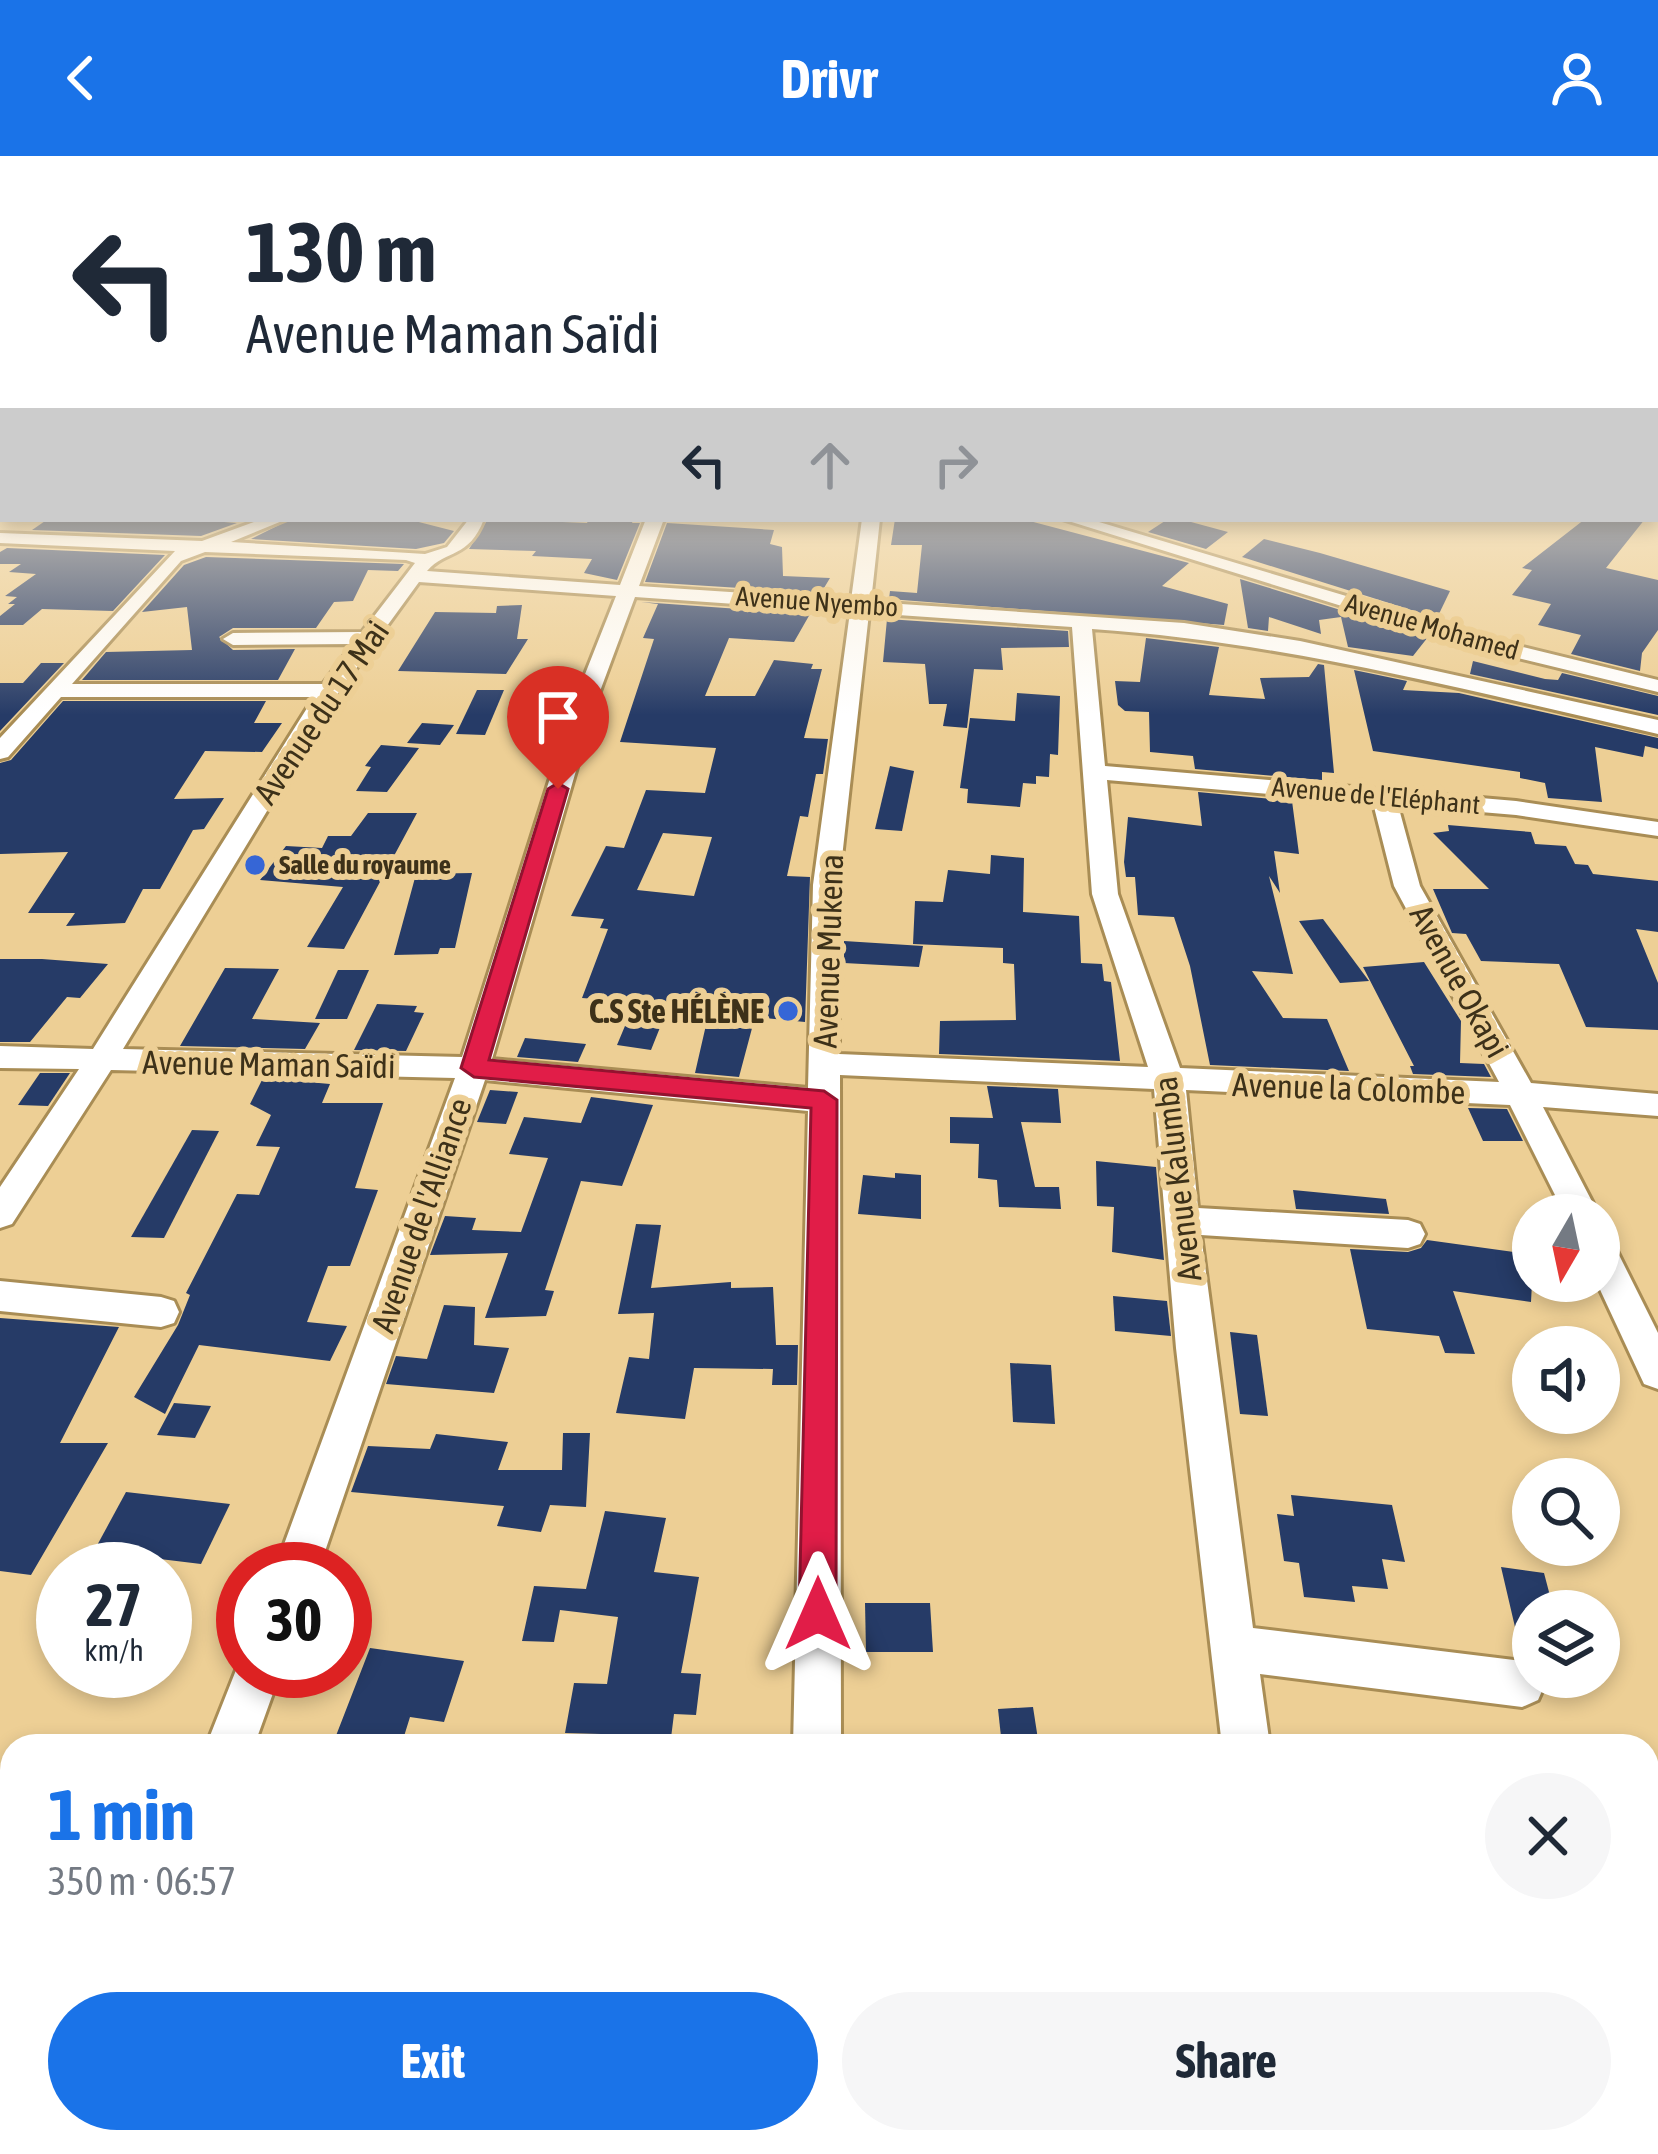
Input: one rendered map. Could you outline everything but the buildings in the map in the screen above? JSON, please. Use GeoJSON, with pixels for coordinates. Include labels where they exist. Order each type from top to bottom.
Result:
{"type":"FeatureCollection","features":[{"type":"Feature","properties":{"kind":"street"},"geometry":{"type":"LineString","coordinates":[[127,542],[147,529]]}},
{"type":"Feature","properties":{"kind":"street"},"geometry":{"type":"LineString","coordinates":[[0,752],[170,562],[250,529]]}},
{"type":"Feature","properties":{"kind":"street","name":"Avenue du 17 Mai"},"geometry":{"type":"LineString","coordinates":[[0,1215],[101,1061],[329,690],[420,568],[453,551],[470,529]]}},
{"type":"Feature","properties":{"kind":"street","name":"Avenue de l'Alliance"},"geometry":{"type":"LineString","coordinates":[[307,1542],[474,1068],[585,702],[651,529]]}},
{"type":"Feature","properties":{"kind":"street","name":"Avenue Mukena"},"geometry":{"type":"LineString","coordinates":[[817,1734],[826,885],[870,529]]}},
{"type":"Feature","properties":{"kind":"street","name":"Avenue Mohamed"},"geometry":{"type":"LineString","coordinates":[[1105,529],[1484,644],[1658,686]]}},
{"type":"Feature","properties":{"kind":"street","name":"Avenue Nyembo"},"geometry":{"type":"LineString","coordinates":[[0,538],[406,555],[420,568],[630,589],[1082,621],[1264,640],[1658,728]]}},
{"type":"Feature","properties":{"kind":"street","name":"Avenue Kalumba"},"geometry":{"type":"LineString","coordinates":[[1082,621],[1107,908],[1169,1082],[1244,1734]]}},
{"type":"Feature","properties":{"kind":"street"},"geometry":{"type":"LineString","coordinates":[[233,639],[368,638]]}},
{"type":"Feature","properties":{"kind":"street"},"geometry":{"type":"LineString","coordinates":[[52,691],[329,690]]}},
{"type":"Feature","properties":{"kind":"street","name":"Avenue de l'Eléphant"},"geometry":{"type":"LineString","coordinates":[[1094,772],[1568,814],[1658,830]]}},
{"type":"Feature","properties":{"kind":"street","name":"Avenue Okapi"},"geometry":{"type":"LineString","coordinates":[[1383,796],[1407,886],[1422,918],[1523,1094],[1572,1194]]}},
{"type":"Feature","properties":{"kind":"street","name":"Avenue Maman Saïdi"},"geometry":{"type":"LineString","coordinates":[[0,1057],[474,1068],[824,1100]]}},
{"type":"Feature","properties":{"kind":"street","name":"Avenue la Colombe"},"geometry":{"type":"LineString","coordinates":[[824,1064],[1523,1094],[1658,1105]]}},
{"type":"Feature","properties":{"kind":"street"},"geometry":{"type":"LineString","coordinates":[[1183,1220],[1408,1234]]}},
{"type":"Feature","properties":{"kind":"street"},"geometry":{"type":"LineString","coordinates":[[1620,1294],[1658,1372]]}},
{"type":"Feature","properties":{"kind":"street"},"geometry":{"type":"LineString","coordinates":[[0,1296],[161,1312]]}},
{"type":"Feature","properties":{"kind":"street"},"geometry":{"type":"LineString","coordinates":[[1232,1648],[1512,1683]]}},
{"type":"Feature","properties":{"kind":"street"},"geometry":{"type":"LineString","coordinates":[[234,1734],[248,1698]]}},
{"type":"Feature","properties":{"kind":"place","name":"Salle du royaume"},"geometry":{"type":"Point","coordinates":[255,865]}},
{"type":"Feature","properties":{"kind":"place","name":"C.S Ste HÉLÈNE"},"geometry":{"type":"Point","coordinates":[788,1011]}},
{"type":"Feature","properties":{"kind":"route"},"geometry":{"type":"LineString","coordinates":[[558,789],[474,1068],[824,1100],[818,1614]]}}]}
